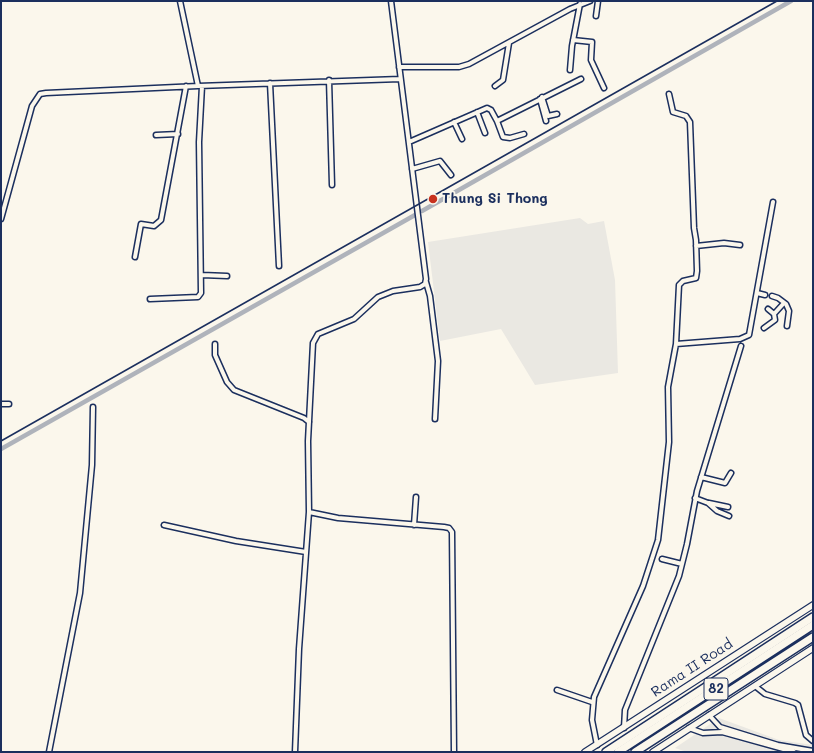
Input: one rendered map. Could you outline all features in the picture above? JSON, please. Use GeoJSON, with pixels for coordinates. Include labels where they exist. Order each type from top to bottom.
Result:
{"type":"FeatureCollection","features":[{"type":"Feature","properties":{"kind":"highway","name":"Rama II Road"},"geometry":{"type":"LineString","coordinates":[[606,752],[813,617]]}},
{"type":"Feature","properties":{"kind":"highway","name":"82"},"geometry":{"type":"LineString","coordinates":[[618,752],[813,625]]}},
{"type":"Feature","properties":{"kind":"highway","name":"82"},"geometry":{"type":"LineString","coordinates":[[634,752],[813,636]]}},
{"type":"Feature","properties":{"kind":"main road","name":"Rama II Road"},"geometry":{"type":"LineString","coordinates":[[585,752],[813,605]]}},
{"type":"Feature","properties":{"kind":"main road"},"geometry":{"type":"LineString","coordinates":[[653,752],[813,648]]}},
{"type":"Feature","properties":{"kind":"street"},"geometry":{"type":"LineString","coordinates":[[150,299],[198,297],[201,293],[200,86],[180,1]]}},
{"type":"Feature","properties":{"kind":"street"},"geometry":{"type":"LineString","coordinates":[[391,1],[426,281],[430,296],[438,360],[435,419]]}},
{"type":"Feature","properties":{"kind":"street"},"geometry":{"type":"LineString","coordinates":[[399,67],[464,66],[580,4],[590,1]]}},
{"type":"Feature","properties":{"kind":"street"},"geometry":{"type":"LineString","coordinates":[[596,16],[598,1]]}},
{"type":"Feature","properties":{"kind":"street"},"geometry":{"type":"LineString","coordinates":[[570,70],[573,40],[580,4]]}},
{"type":"Feature","properties":{"kind":"street"},"geometry":{"type":"LineString","coordinates":[[573,40],[592,42],[591,60],[604,88]]}},
{"type":"Feature","properties":{"kind":"street"},"geometry":{"type":"LineString","coordinates":[[495,86],[502,80],[509,43]]}},
{"type":"Feature","properties":{"kind":"street"},"geometry":{"type":"LineString","coordinates":[[1,219],[32,106],[40,94],[329,80],[400,79]]}},
{"type":"Feature","properties":{"kind":"street"},"geometry":{"type":"LineString","coordinates":[[497,120],[581,79]]}},
{"type":"Feature","properties":{"kind":"street"},"geometry":{"type":"LineString","coordinates":[[329,80],[332,185]]}},
{"type":"Feature","properties":{"kind":"street"},"geometry":{"type":"LineString","coordinates":[[270,83],[279,266]]}},
{"type":"Feature","properties":{"kind":"street"},"geometry":{"type":"LineString","coordinates":[[135,257],[141,224],[154,226],[161,220],[186,86]]}},
{"type":"Feature","properties":{"kind":"street"},"geometry":{"type":"LineString","coordinates":[[597,745],[592,720],[592,702],[597,687],[615,651],[643,586],[658,540],[669,442],[668,387],[676,344],[679,285],[683,281],[696,278],[696,246],[690,122],[686,116],[673,112],[669,94]]}},
{"type":"Feature","properties":{"kind":"street"},"geometry":{"type":"LineString","coordinates":[[541,98],[548,116],[557,114]]}},
{"type":"Feature","properties":{"kind":"street"},"geometry":{"type":"LineString","coordinates":[[541,98],[546,121]]}},
{"type":"Feature","properties":{"kind":"street"},"geometry":{"type":"LineString","coordinates":[[409,142],[489,108],[497,120],[503,137],[510,138],[524,134]]}},
{"type":"Feature","properties":{"kind":"street"},"geometry":{"type":"LineString","coordinates":[[477,112],[485,133]]}},
{"type":"Feature","properties":{"kind":"street"},"geometry":{"type":"LineString","coordinates":[[454,122],[462,139]]}},
{"type":"Feature","properties":{"kind":"street"},"geometry":{"type":"LineString","coordinates":[[156,135],[178,134]]}},
{"type":"Feature","properties":{"kind":"street"},"geometry":{"type":"LineString","coordinates":[[412,169],[440,161],[451,175]]}},
{"type":"Feature","properties":{"kind":"street"},"geometry":{"type":"LineString","coordinates":[[676,344],[746,337],[750,332],[773,202]]}},
{"type":"Feature","properties":{"kind":"street"},"geometry":{"type":"LineString","coordinates":[[696,246],[724,243],[740,245]]}},
{"type":"Feature","properties":{"kind":"street"},"geometry":{"type":"LineString","coordinates":[[202,275],[227,276]]}},
{"type":"Feature","properties":{"kind":"street"},"geometry":{"type":"LineString","coordinates":[[295,752],[299,649],[309,512],[309,422],[312,348],[315,336],[354,319],[378,297],[386,293],[420,287],[423,286],[426,281]]}},
{"type":"Feature","properties":{"kind":"street"},"geometry":{"type":"LineString","coordinates":[[757,293],[765,295]]}},
{"type":"Feature","properties":{"kind":"street"},"geometry":{"type":"LineString","coordinates":[[772,296],[784,303],[789,311],[787,326]]}},
{"type":"Feature","properties":{"kind":"street"},"geometry":{"type":"LineString","coordinates":[[774,314],[784,303]]}},
{"type":"Feature","properties":{"kind":"street"},"geometry":{"type":"LineString","coordinates":[[764,328],[774,322],[776,317],[768,309]]}},
{"type":"Feature","properties":{"kind":"street"},"geometry":{"type":"LineString","coordinates":[[215,344],[215,355],[227,382],[234,390],[304,418],[309,422]]}},
{"type":"Feature","properties":{"kind":"street"},"geometry":{"type":"LineString","coordinates":[[624,728],[625,710],[675,587],[682,564],[695,498],[741,346]]}},
{"type":"Feature","properties":{"kind":"street"},"geometry":{"type":"LineString","coordinates":[[1,404],[9,404]]}},
{"type":"Feature","properties":{"kind":"street"},"geometry":{"type":"LineString","coordinates":[[49,752],[80,593],[92,464],[93,407]]}},
{"type":"Feature","properties":{"kind":"street"},"geometry":{"type":"LineString","coordinates":[[701,477],[724,483],[730,473]]}},
{"type":"Feature","properties":{"kind":"street"},"geometry":{"type":"LineString","coordinates":[[414,525],[416,497]]}},
{"type":"Feature","properties":{"kind":"street"},"geometry":{"type":"LineString","coordinates":[[695,498],[708,503],[728,507]]}},
{"type":"Feature","properties":{"kind":"street"},"geometry":{"type":"LineString","coordinates":[[708,503],[717,511],[729,516]]}},
{"type":"Feature","properties":{"kind":"street"},"geometry":{"type":"LineString","coordinates":[[309,512],[338,518],[444,527],[449,528],[452,532],[454,752]]}},
{"type":"Feature","properties":{"kind":"street"},"geometry":{"type":"LineString","coordinates":[[164,525],[236,542],[306,552]]}},
{"type":"Feature","properties":{"kind":"street"},"geometry":{"type":"LineString","coordinates":[[662,559],[682,564]]}},
{"type":"Feature","properties":{"kind":"street"},"geometry":{"type":"LineString","coordinates":[[755,686],[765,694],[798,705],[806,735],[813,741]]}},
{"type":"Feature","properties":{"kind":"street"},"geometry":{"type":"LineString","coordinates":[[557,690],[592,702]]}},
{"type":"Feature","properties":{"kind":"street"},"geometry":{"type":"LineString","coordinates":[[709,715],[720,726],[778,747],[813,751]]}},
{"type":"Feature","properties":{"kind":"street"},"geometry":{"type":"LineString","coordinates":[[689,728],[703,733],[722,732],[794,752]]}},
{"type":"Feature","properties":{"kind":"shaded area"},"geometry":{"type":"Polygon","coordinates":[[[580,218],[588,224],[604,221],[615,280],[618,373],[535,385],[501,329],[440,341],[428,242],[580,218]]]}},
{"type":"Feature","properties":{"kind":"shaded area"},"geometry":{"type":"Polygon","coordinates":[[[719,718],[779,740],[813,745],[813,752],[687,752],[675,748],[719,718]]]}},
{"type":"Feature","properties":{"kind":"waterway"},"geometry":{"type":"LineString","coordinates":[[422,211],[791,1]]}},
{"type":"Feature","properties":{"kind":"waterway"},"geometry":{"type":"LineString","coordinates":[[1,449],[415,215]]}},
{"type":"Feature","properties":{"kind":"railway"},"geometry":{"type":"LineString","coordinates":[[1,441],[777,1]]}},
{"type":"Feature","properties":{"kind":"place","name":"Thung Si Thong"},"geometry":{"type":"Point","coordinates":[433,199]}}]}
